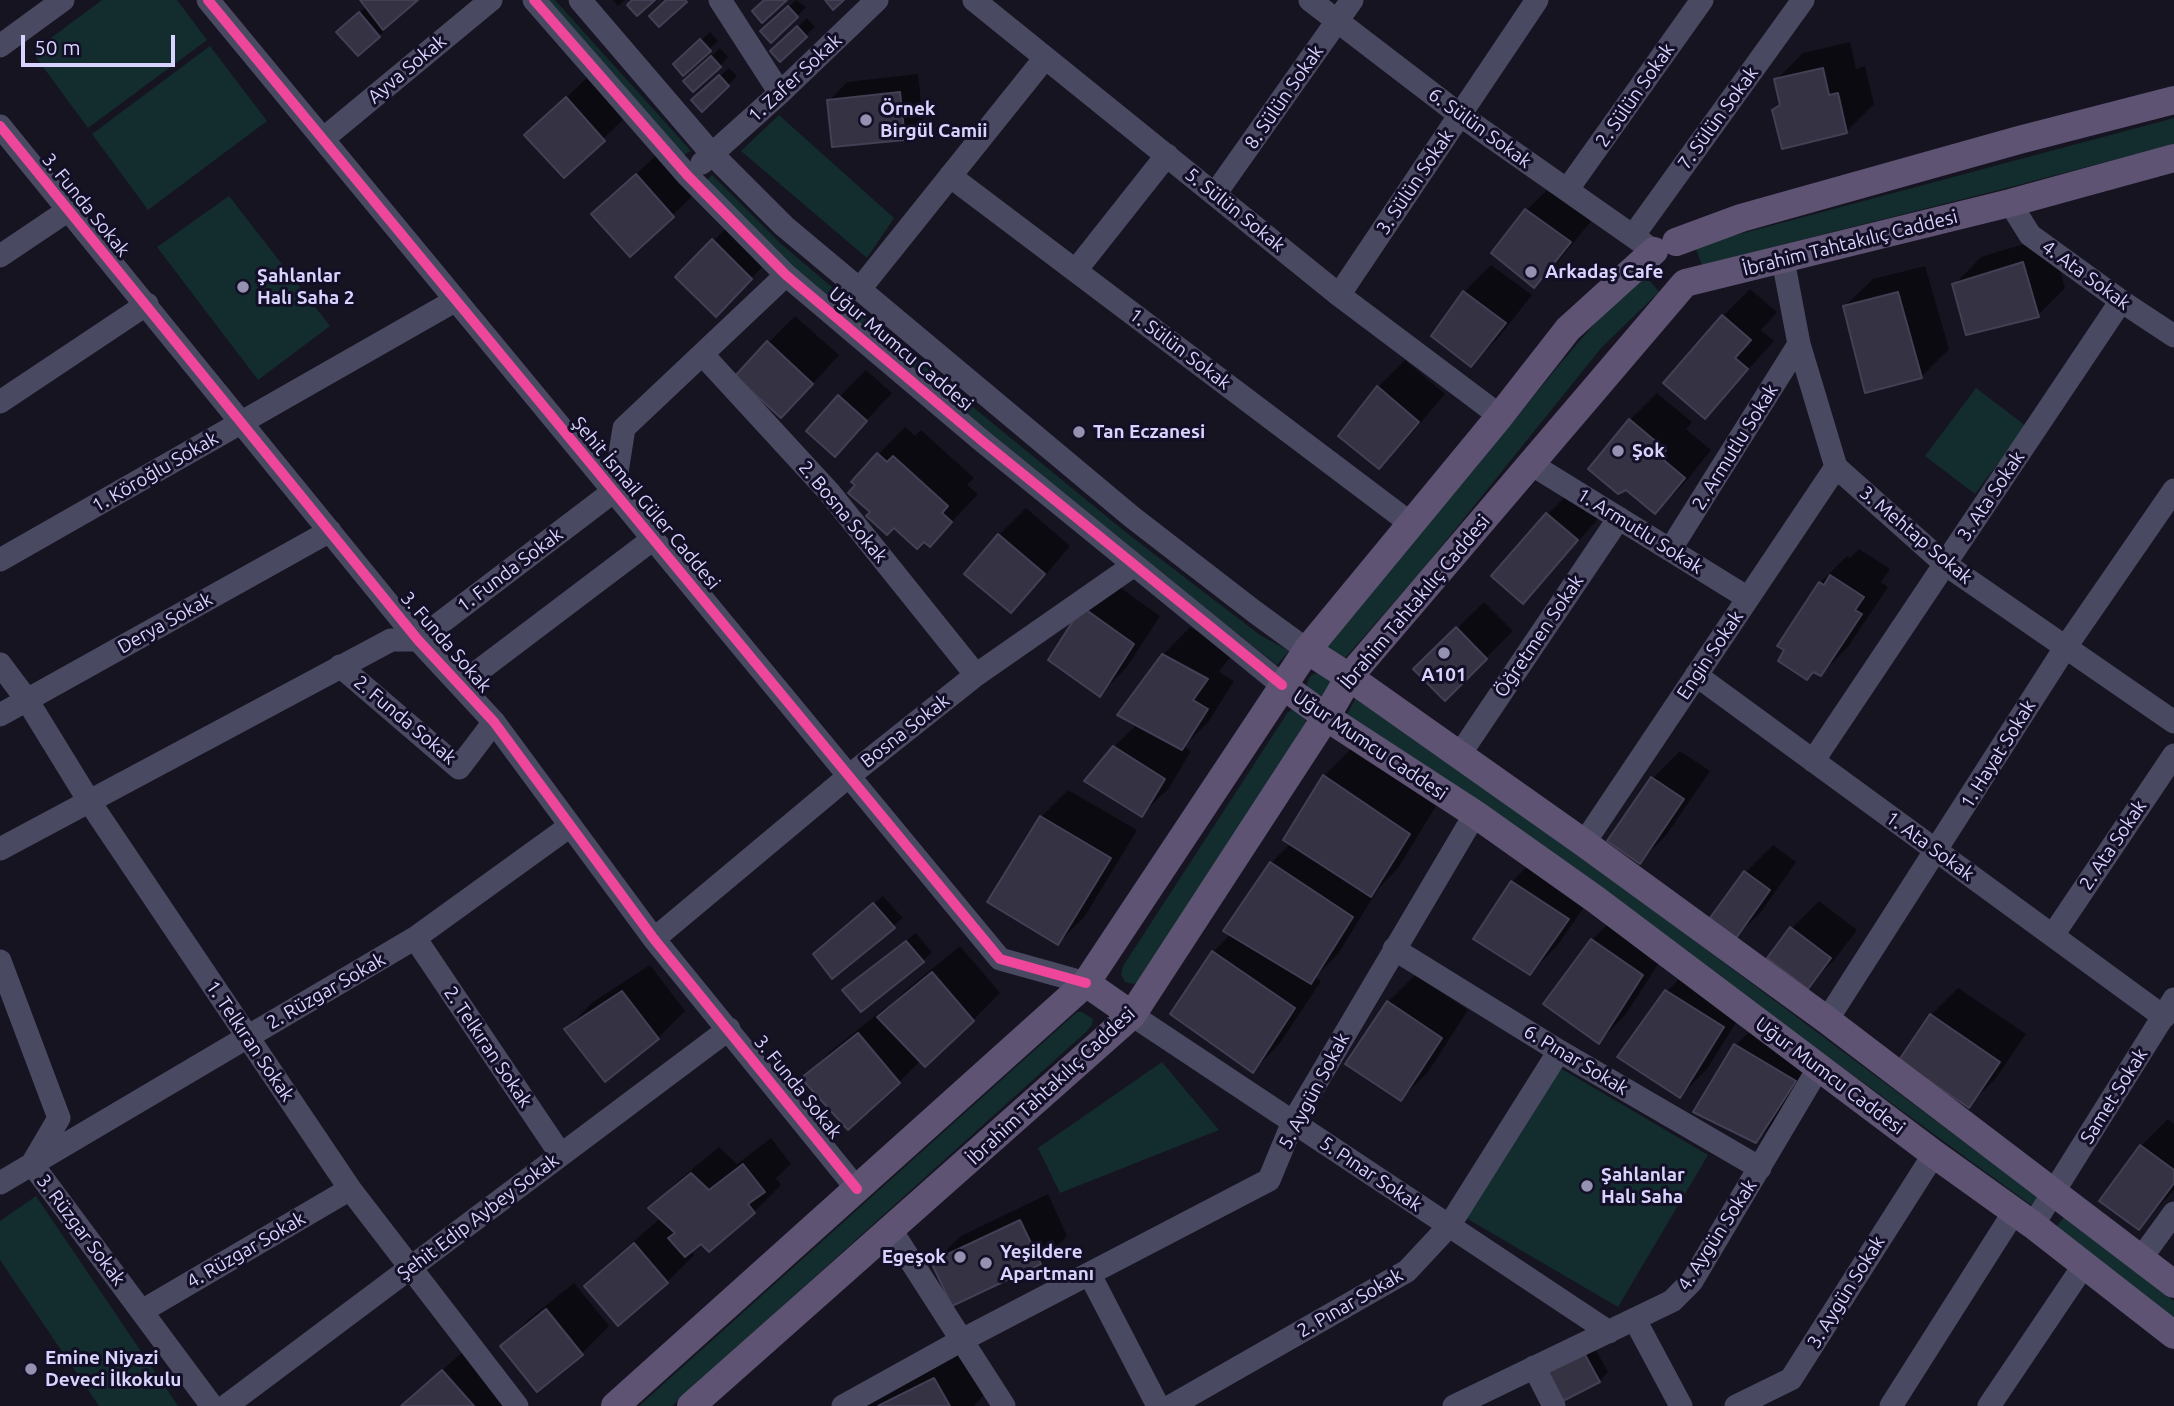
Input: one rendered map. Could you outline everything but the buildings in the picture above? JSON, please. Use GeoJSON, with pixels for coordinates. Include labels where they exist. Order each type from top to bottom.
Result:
{"type":"FeatureCollection","features":[{"type":"Feature","properties":{"kind":"main road"},"geometry":{"type":"LineString","coordinates":[[615,1406],[1086,983],[1307,650],[1500,416],[1568,329],[1654,243],[2019,140],[2174,100]]}},
{"type":"Feature","properties":{"kind":"main road","name":"İbrahim Tahtakılıç Caddesi"},"geometry":{"type":"LineString","coordinates":[[691,1406],[1132,1015],[1326,718],[1349,677],[1685,283],[2010,203],[2174,158]]}},
{"type":"Feature","properties":{"kind":"main road"},"geometry":{"type":"LineString","coordinates":[[1654,243],[1687,248],[1694,259],[1693,272],[1685,283],[1673,287],[1655,280],[1651,275],[1649,262],[1654,243]]}},
{"type":"Feature","properties":{"kind":"main road","name":"Uğur Mumcu Caddesi"},"geometry":{"type":"LineString","coordinates":[[1307,650],[1460,754],[1827,1020],[2142,1257],[2174,1284]]}},
{"type":"Feature","properties":{"kind":"main road","name":"Uğur Mumcu Caddesi"},"geometry":{"type":"LineString","coordinates":[[1282,685],[1326,718],[1475,814],[1595,899],[2024,1219],[2174,1335]]}},
{"type":"Feature","properties":{"kind":"main road"},"geometry":{"type":"LineString","coordinates":[[1086,983],[1132,1015]]}},
{"type":"Feature","properties":{"kind":"street"},"geometry":{"type":"LineString","coordinates":[[0,46],[63,0]]}},
{"type":"Feature","properties":{"kind":"street","name":"Şehit İsmail Güler Caddesi"},"geometry":{"type":"LineString","coordinates":[[208,0],[1000,959],[1086,983]]}},
{"type":"Feature","properties":{"kind":"street","name":"Ayva Sokak"},"geometry":{"type":"LineString","coordinates":[[323,139],[491,0]]}},
{"type":"Feature","properties":{"kind":"street","name":"Uğur Mumcu Caddesi"},"geometry":{"type":"LineString","coordinates":[[534,0],[687,176],[786,275],[981,440],[1282,685]]}},
{"type":"Feature","properties":{"kind":"street","name":"Uğur Mumcu Caddesi"},"geometry":{"type":"LineString","coordinates":[[580,0],[712,155],[784,226],[1132,517],[1307,650]]}},
{"type":"Feature","properties":{"kind":"street"},"geometry":{"type":"LineString","coordinates":[[720,0],[780,93]]}},
{"type":"Feature","properties":{"kind":"street","name":"1. Zafer Sokak"},"geometry":{"type":"LineString","coordinates":[[687,176],[780,93],[877,0]]}},
{"type":"Feature","properties":{"kind":"street","name":"5. Sülün Sokak"},"geometry":{"type":"LineString","coordinates":[[974,0],[1339,295],[1500,416]]}},
{"type":"Feature","properties":{"kind":"street","name":"6. Sülün Sokak"},"geometry":{"type":"LineString","coordinates":[[1310,0],[1460,115],[1567,190],[1654,243]]}},
{"type":"Feature","properties":{"kind":"street","name":"8. Sülün Sokak"},"geometry":{"type":"LineString","coordinates":[[1215,194],[1352,0]]}},
{"type":"Feature","properties":{"kind":"street","name":"3. Sülün Sokak"},"geometry":{"type":"LineString","coordinates":[[1339,295],[1537,0]]}},
{"type":"Feature","properties":{"kind":"street","name":"2. Sülün Sokak"},"geometry":{"type":"LineString","coordinates":[[1567,190],[1702,0]]}},
{"type":"Feature","properties":{"kind":"street","name":"7. Sülün Sokak"},"geometry":{"type":"LineString","coordinates":[[1654,243],[1803,0]]}},
{"type":"Feature","properties":{"kind":"street"},"geometry":{"type":"LineString","coordinates":[[859,290],[1045,58]]}},
{"type":"Feature","properties":{"kind":"street","name":"3. Funda Sokak"},"geometry":{"type":"LineString","coordinates":[[0,126],[418,640],[494,722],[654,939],[857,1188]]}},
{"type":"Feature","properties":{"kind":"street"},"geometry":{"type":"LineString","coordinates":[[1076,270],[1167,155]]}},
{"type":"Feature","properties":{"kind":"street","name":"1. Sülün Sokak"},"geometry":{"type":"LineString","coordinates":[[950,176],[1410,523]]}},
{"type":"Feature","properties":{"kind":"street","name":"4. Ata Sokak"},"geometry":{"type":"LineString","coordinates":[[2010,203],[2030,235],[2174,336]]}},
{"type":"Feature","properties":{"kind":"street"},"geometry":{"type":"LineString","coordinates":[[0,256],[67,211]]}},
{"type":"Feature","properties":{"kind":"street"},"geometry":{"type":"LineString","coordinates":[[1783,260],[1799,344],[1836,467]]}},
{"type":"Feature","properties":{"kind":"street"},"geometry":{"type":"LineString","coordinates":[[614,491],[624,428],[786,275]]}},
{"type":"Feature","properties":{"kind":"street","name":"1. Köroğlu Sokak"},"geometry":{"type":"LineString","coordinates":[[0,560],[456,300]]}},
{"type":"Feature","properties":{"kind":"street","name":"3. Ata Sokak"},"geometry":{"type":"LineString","coordinates":[[1813,761],[2121,301]]}},
{"type":"Feature","properties":{"kind":"street"},"geometry":{"type":"LineString","coordinates":[[0,402],[147,304]]}},
{"type":"Feature","properties":{"kind":"street","name":"2. Armutlu Sokak"},"geometry":{"type":"LineString","coordinates":[[1670,550],[1799,344]]}},
{"type":"Feature","properties":{"kind":"street","name":"2. Bosna Sokak"},"geometry":{"type":"LineString","coordinates":[[703,355],[829,492],[976,675]]}},
{"type":"Feature","properties":{"kind":"street","name":"1. Armutlu Sokak"},"geometry":{"type":"LineString","coordinates":[[1531,464],[1748,597]]}},
{"type":"Feature","properties":{"kind":"street","name":"3. Mehtap Sokak"},"geometry":{"type":"LineString","coordinates":[[1836,467],[1945,564],[2174,722]]}},
{"type":"Feature","properties":{"kind":"street","name":"Engin Sokak"},"geometry":{"type":"LineString","coordinates":[[1584,843],[1836,467]]}},
{"type":"Feature","properties":{"kind":"street","name":"1. Hayat Sokak"},"geometry":{"type":"LineString","coordinates":[[1827,1020],[2065,648],[2174,490]]}},
{"type":"Feature","properties":{"kind":"street","name":"1. Funda Sokak"},"geometry":{"type":"LineString","coordinates":[[418,640],[614,491]]}},
{"type":"Feature","properties":{"kind":"street","name":"Öğretmen Sokak"},"geometry":{"type":"LineString","coordinates":[[1460,754],[1619,518]]}},
{"type":"Feature","properties":{"kind":"street","name":"Derya Sokak"},"geometry":{"type":"LineString","coordinates":[[0,715],[330,531]]}},
{"type":"Feature","properties":{"kind":"street"},"geometry":{"type":"LineString","coordinates":[[460,685],[653,539]]}},
{"type":"Feature","properties":{"kind":"street","name":"Bosna Sokak"},"geometry":{"type":"LineString","coordinates":[[654,939],[849,776],[976,675],[1134,565]]}},
{"type":"Feature","properties":{"kind":"street"},"geometry":{"type":"LineString","coordinates":[[0,849],[391,640],[418,640]]}},
{"type":"Feature","properties":{"kind":"street","name":"1. Telkıran Sokak"},"geometry":{"type":"LineString","coordinates":[[0,664],[27,700],[89,801],[349,1189],[517,1406]]}},
{"type":"Feature","properties":{"kind":"street","name":"2. Funda Sokak"},"geometry":{"type":"LineString","coordinates":[[340,666],[459,768],[494,722]]}},
{"type":"Feature","properties":{"kind":"street","name":"1. Ata Sokak"},"geometry":{"type":"LineString","coordinates":[[1696,675],[2053,935],[2169,1008]]}},
{"type":"Feature","properties":{"kind":"street","name":"2. Ata Sokak"},"geometry":{"type":"LineString","coordinates":[[2053,935],[2174,755]]}},
{"type":"Feature","properties":{"kind":"street","name":"5. Aygün Sokak"},"geometry":{"type":"LineString","coordinates":[[843,1406],[962,1340],[1269,1180],[1293,1122],[1475,814]]}},
{"type":"Feature","properties":{"kind":"street","name":"2. Rüzgar Sokak"},"geometry":{"type":"LineString","coordinates":[[0,1183],[415,939],[570,827]]}},
{"type":"Feature","properties":{"kind":"street","name":"2. Telkıran Sokak"},"geometry":{"type":"LineString","coordinates":[[415,939],[561,1155]]}},
{"type":"Feature","properties":{"kind":"street","name":"6. Pınar Sokak"},"geometry":{"type":"LineString","coordinates":[[1394,949],[1559,1051],[1760,1168]]}},
{"type":"Feature","properties":{"kind":"street","name":"3. Rüzgar Sokak"},"geometry":{"type":"LineString","coordinates":[[2,972],[59,1118],[32,1164],[212,1406]]}},
{"type":"Feature","properties":{"kind":"street","name":"Samet Sokak"},"geometry":{"type":"LineString","coordinates":[[1891,1406],[2024,1219],[2053,1192],[2169,1008]]}},
{"type":"Feature","properties":{"kind":"street","name":"5. Pınar Sokak"},"geometry":{"type":"LineString","coordinates":[[1132,1015],[1609,1332]]}},
{"type":"Feature","properties":{"kind":"street","name":"Şehit Edip Aybey Sokak"},"geometry":{"type":"LineString","coordinates":[[226,1406],[729,1029]]}},
{"type":"Feature","properties":{"kind":"street","name":"2. Pınar Sokak"},"geometry":{"type":"LineString","coordinates":[[1171,1406],[1407,1272],[1449,1226],[1559,1051]]}},
{"type":"Feature","properties":{"kind":"street","name":"4. Aygün Sokak"},"geometry":{"type":"LineString","coordinates":[[1454,1406],[1672,1301],[1692,1280],[1819,1067]]}},
{"type":"Feature","properties":{"kind":"street","name":"3. Aygün Sokak"},"geometry":{"type":"LineString","coordinates":[[1736,1406],[1791,1379],[1934,1154]]}},
{"type":"Feature","properties":{"kind":"street","name":"4. Rüzgar Sokak"},"geometry":{"type":"LineString","coordinates":[[142,1311],[349,1189]]}},
{"type":"Feature","properties":{"kind":"street"},"geometry":{"type":"LineString","coordinates":[[2142,1257],[2174,1213]]}},
{"type":"Feature","properties":{"kind":"street"},"geometry":{"type":"LineString","coordinates":[[891,1230],[1004,1406]]}},
{"type":"Feature","properties":{"kind":"street"},"geometry":{"type":"LineString","coordinates":[[1989,1406],[2084,1265]]}},
{"type":"Feature","properties":{"kind":"street"},"geometry":{"type":"LineString","coordinates":[[1090,1275],[1158,1406]]}},
{"type":"Feature","properties":{"kind":"street"},"geometry":{"type":"LineString","coordinates":[[1635,1320],[1681,1406]]}},
{"type":"Feature","properties":{"kind":"street"},"geometry":{"type":"LineString","coordinates":[[1534,1367],[1554,1406]]}},
{"type":"Feature","properties":{"kind":"green space"},"geometry":{"type":"Polygon","coordinates":[[[102,0],[177,0],[207,40],[88,128],[32,52],[102,0]]]}},
{"type":"Feature","properties":{"kind":"green space"},"geometry":{"type":"Polygon","coordinates":[[[541,0],[555,0],[691,151],[681,156],[541,0]]]}},
{"type":"Feature","properties":{"kind":"green space"},"geometry":{"type":"Polygon","coordinates":[[[210,46],[267,121],[148,210],[92,134],[210,46]]]}},
{"type":"Feature","properties":{"kind":"green space"},"geometry":{"type":"Polygon","coordinates":[[[779,115],[894,218],[867,258],[741,151],[779,115]]]}},
{"type":"Feature","properties":{"kind":"green space"},"geometry":{"type":"Polygon","coordinates":[[[2174,118],[2174,144],[1702,265],[1695,246],[2174,118]]]}},
{"type":"Feature","properties":{"kind":"green space"},"geometry":{"type":"Polygon","coordinates":[[[712,175],[780,243],[979,412],[1128,534],[1260,635],[1289,651],[1277,665],[1120,541],[780,257],[705,182],[712,175]]]}},
{"type":"Feature","properties":{"kind":"green space","name":"Şahlanlar Halı Saha 2"},"geometry":{"type":"Polygon","coordinates":[[[229,196],[330,326],[258,380],[157,247],[229,196]]]}},
{"type":"Feature","properties":{"kind":"green space"},"geometry":{"type":"Polygon","coordinates":[[[1644,274],[1659,292],[1602,347],[1424,568],[1345,658],[1325,649],[1330,639],[1559,365],[1602,315],[1644,274]]]}},
{"type":"Feature","properties":{"kind":"green space"},"geometry":{"type":"Polygon","coordinates":[[[1976,388],[2026,426],[1975,494],[1925,456],[1976,388]]]}},
{"type":"Feature","properties":{"kind":"green space"},"geometry":{"type":"Polygon","coordinates":[[[1319,673],[1330,680],[1331,685],[1324,696],[1319,697],[1308,690],[1307,685],[1314,674],[1319,673]]]}},
{"type":"Feature","properties":{"kind":"green space"},"geometry":{"type":"Polygon","coordinates":[[[1356,698],[1479,780],[2042,1200],[2035,1208],[1467,793],[1346,716],[1356,698]]]}},
{"type":"Feature","properties":{"kind":"green space"},"geometry":{"type":"Polygon","coordinates":[[[1294,709],[1305,716],[1306,723],[1139,981],[1133,984],[1125,982],[1121,975],[1123,966],[1288,712],[1294,709]]]}},
{"type":"Feature","properties":{"kind":"green space"},"geometry":{"type":"Polygon","coordinates":[[[1077,1012],[1093,1019],[1086,1032],[672,1406],[639,1406],[1077,1012]]]}},
{"type":"Feature","properties":{"kind":"green space"},"geometry":{"type":"Polygon","coordinates":[[[1162,1062],[1219,1130],[1060,1193],[1038,1148],[1162,1062]]]}},
{"type":"Feature","properties":{"kind":"green space","name":"Şahlanlar Halı Saha"},"geometry":{"type":"Polygon","coordinates":[[[1555,1065],[1708,1155],[1618,1307],[1466,1218],[1555,1065]]]}},
{"type":"Feature","properties":{"kind":"green space"},"geometry":{"type":"Polygon","coordinates":[[[36,1196],[178,1406],[99,1406],[0,1260],[0,1221],[36,1196]]]}},
{"type":"Feature","properties":{"kind":"green space"},"geometry":{"type":"Polygon","coordinates":[[[2065,1216],[2174,1301],[2174,1318],[2056,1227],[2065,1216]]]}},
{"type":"Feature","properties":{"kind":"cycle path"},"geometry":{"type":"LineString","coordinates":[[208,0],[1000,959],[1086,983]]}},
{"type":"Feature","properties":{"kind":"cycle path"},"geometry":{"type":"LineString","coordinates":[[534,0],[687,175],[786,275],[981,440],[1282,685]]}},
{"type":"Feature","properties":{"kind":"cycle path"},"geometry":{"type":"LineString","coordinates":[[0,126],[418,640],[494,722],[654,939],[857,1189]]}},
{"type":"Feature","properties":{"kind":"place","name":"Örnek Birgül Camii"},"geometry":{"type":"Point","coordinates":[866,120]}},
{"type":"Feature","properties":{"kind":"place","name":"Arkadaş Cafe"},"geometry":{"type":"Point","coordinates":[1531,272]}},
{"type":"Feature","properties":{"kind":"place","name":"Şahlanlar Halı Saha 2"},"geometry":{"type":"Point","coordinates":[243,287]}},
{"type":"Feature","properties":{"kind":"place","name":"Tan Eczanesi"},"geometry":{"type":"Point","coordinates":[1079,432]}},
{"type":"Feature","properties":{"kind":"place","name":"Şok"},"geometry":{"type":"Point","coordinates":[1618,451]}},
{"type":"Feature","properties":{"kind":"place","name":"A101"},"geometry":{"type":"Point","coordinates":[1444,653]}},
{"type":"Feature","properties":{"kind":"place","name":"Şahlanlar Halı Saha"},"geometry":{"type":"Point","coordinates":[1587,1186]}},
{"type":"Feature","properties":{"kind":"place","name":"Egeşok"},"geometry":{"type":"Point","coordinates":[960,1257]}},
{"type":"Feature","properties":{"kind":"place","name":"Yeşildere Apartmanı"},"geometry":{"type":"Point","coordinates":[986,1263]}},
{"type":"Feature","properties":{"kind":"place","name":"Emine Niyazi Deveci İlkokulu"},"geometry":{"type":"Point","coordinates":[31,1369]}}]}
